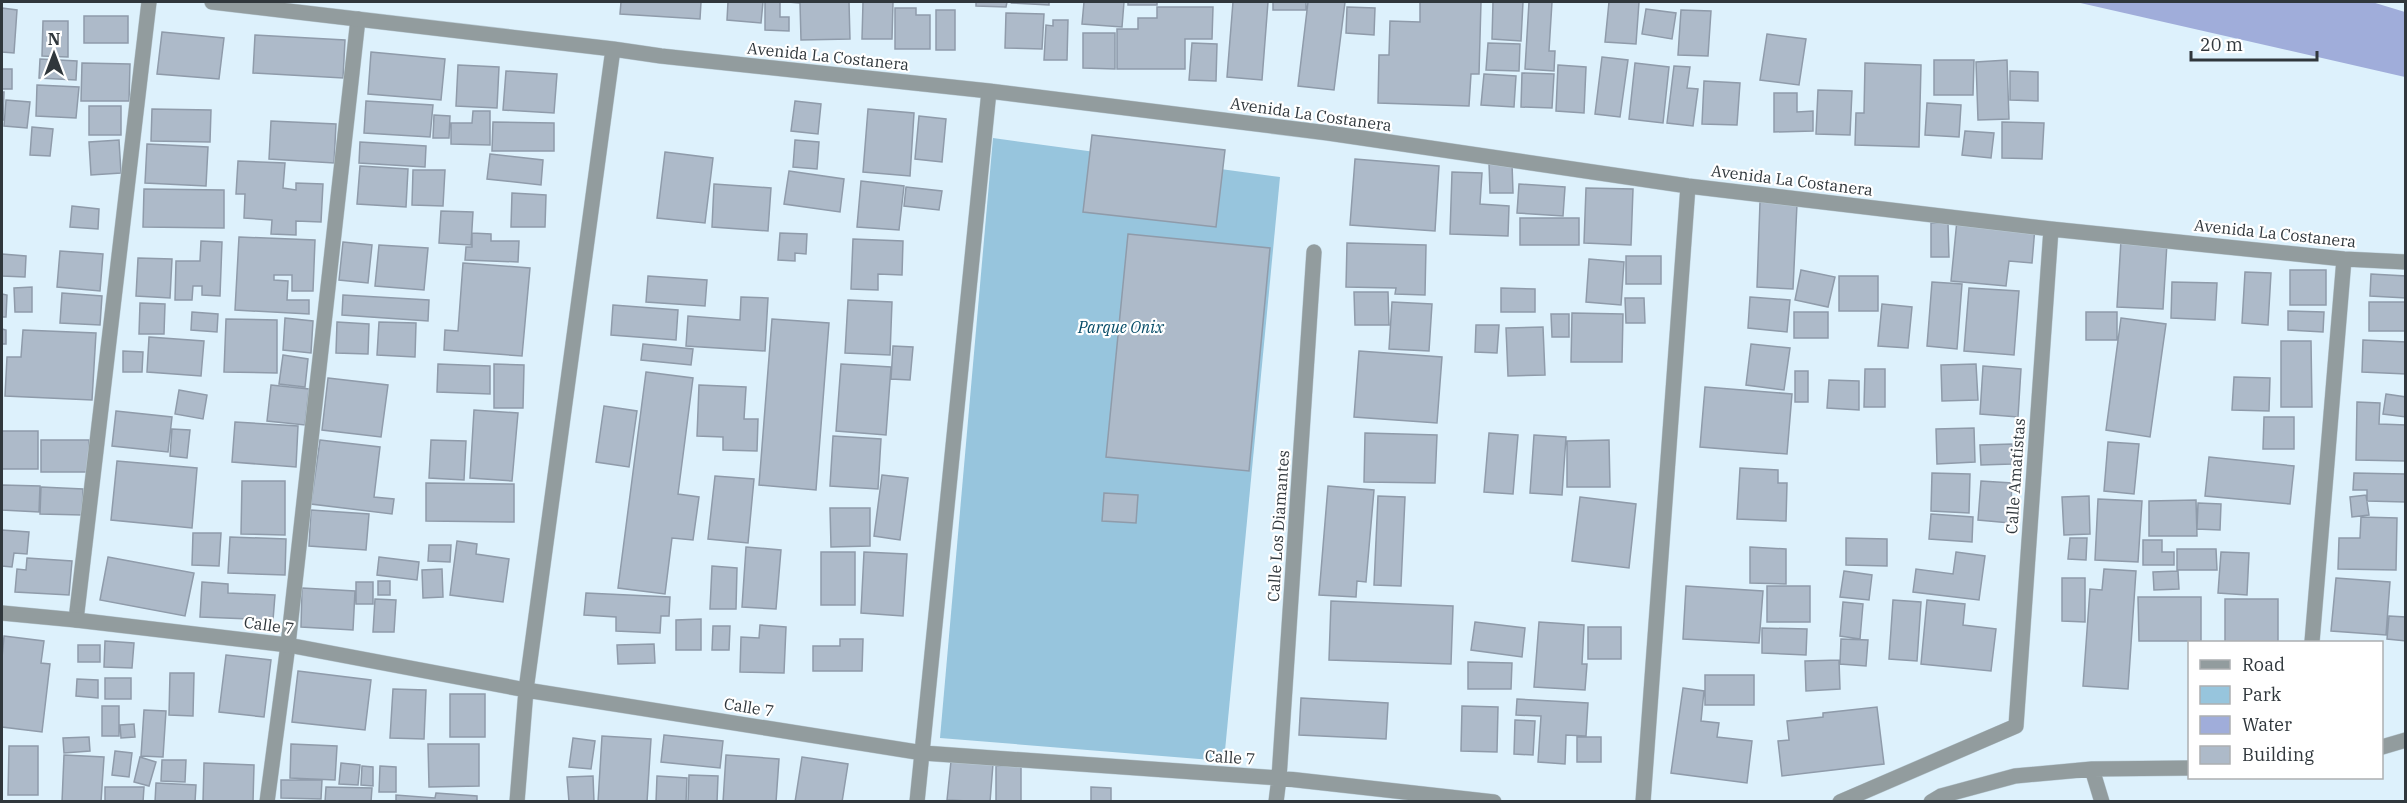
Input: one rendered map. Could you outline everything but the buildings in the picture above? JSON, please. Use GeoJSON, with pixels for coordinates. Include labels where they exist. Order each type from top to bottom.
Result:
{"type":"FeatureCollection","features":[{"type":"Feature","properties":{"kind":"street"},"geometry":{"type":"LineString","coordinates":[[76,620],[149,2]]}},
{"type":"Feature","properties":{"kind":"street","name":"Avenida La Costanera"},"geometry":{"type":"LineString","coordinates":[[212,2],[613,48],[672,57],[989,91],[1328,133],[1688,186],[2051,229],[2344,259],[2406,262]]}},
{"type":"Feature","properties":{"kind":"street"},"geometry":{"type":"LineString","coordinates":[[267,801],[288,645],[358,19]]}},
{"type":"Feature","properties":{"kind":"street"},"geometry":{"type":"LineString","coordinates":[[517,801],[526,690],[613,48]]}},
{"type":"Feature","properties":{"kind":"street"},"geometry":{"type":"LineString","coordinates":[[917,801],[989,91]]}},
{"type":"Feature","properties":{"kind":"street"},"geometry":{"type":"LineString","coordinates":[[1643,801],[1688,186]]}},
{"type":"Feature","properties":{"kind":"street","name":"Calle Amatistas"},"geometry":{"type":"LineString","coordinates":[[1840,801],[2016,726],[2051,229]]}},
{"type":"Feature","properties":{"kind":"street","name":"Calle Los Diamantes"},"geometry":{"type":"LineString","coordinates":[[1275,801],[1279,778],[1314,252]]}},
{"type":"Feature","properties":{"kind":"street"},"geometry":{"type":"LineString","coordinates":[[2313,641],[2344,259]]}},
{"type":"Feature","properties":{"kind":"street","name":"Calle 7"},"geometry":{"type":"LineString","coordinates":[[2,614],[76,620],[288,645],[526,690],[923,753],[1279,778],[1494,801]]}},
{"type":"Feature","properties":{"kind":"street"},"geometry":{"type":"LineString","coordinates":[[2383,747],[2406,740]]}},
{"type":"Feature","properties":{"kind":"street"},"geometry":{"type":"LineString","coordinates":[[1931,801],[1941,796],[2014,776],[2092,769],[2188,768]]}},
{"type":"Feature","properties":{"kind":"street"},"geometry":{"type":"LineString","coordinates":[[2092,769],[2102,801]]}},
{"type":"Feature","properties":{"kind":"green space","name":"Parque Onix"},"geometry":{"type":"Polygon","coordinates":[[[993,138],[1280,177],[1224,761],[940,738],[993,138]]]}},
{"type":"Feature","properties":{"kind":"water"},"geometry":{"type":"Polygon","coordinates":[[[2076,2],[2372,2],[2405,12],[2405,77],[2076,2]]]}}]}
